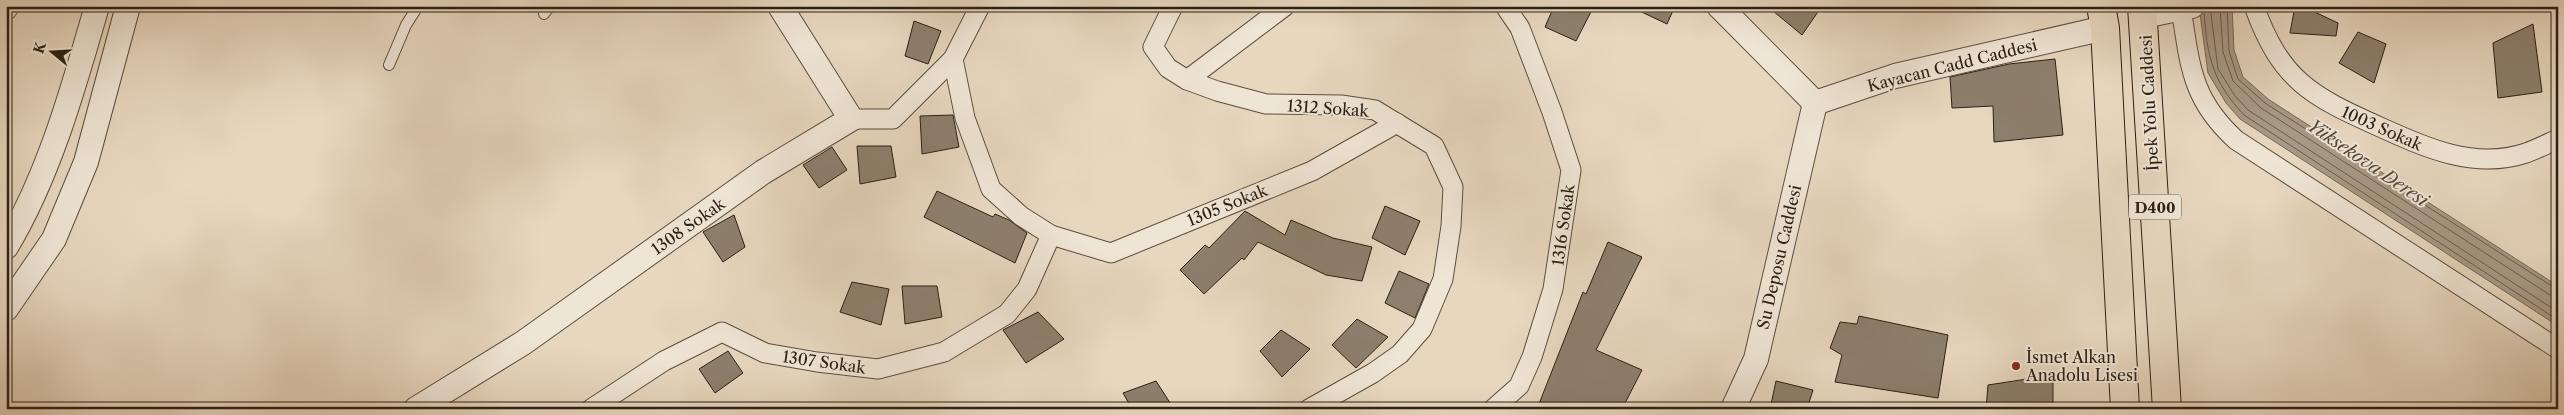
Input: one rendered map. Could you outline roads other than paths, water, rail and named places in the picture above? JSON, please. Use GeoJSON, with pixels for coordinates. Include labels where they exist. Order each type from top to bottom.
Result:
{"type":"FeatureCollection","features":[{"type":"Feature","properties":{"kind":"highway","name":"İpek Yolu Caddesi"},"geometry":{"type":"LineString","coordinates":[[2143,11],[2167,409]]}},
{"type":"Feature","properties":{"kind":"highway","name":"D400"},"geometry":{"type":"LineString","coordinates":[[2103,17],[2125,409]]}},
{"type":"Feature","properties":{"kind":"street"},"geometry":{"type":"LineString","coordinates":[[6,11],[10,6]]}},
{"type":"Feature","properties":{"kind":"street"},"geometry":{"type":"LineString","coordinates":[[6,247],[26,213],[44,171],[97,6]]}},
{"type":"Feature","properties":{"kind":"street"},"geometry":{"type":"LineString","coordinates":[[6,309],[54,239],[86,162],[128,6]]}},
{"type":"Feature","properties":{"kind":"street"},"geometry":{"type":"LineString","coordinates":[[780,6],[851,119],[893,119],[953,59],[980,6]]}},
{"type":"Feature","properties":{"kind":"street","name":"1312 Sokak"},"geometry":{"type":"LineString","coordinates":[[1173,6],[1153,47],[1168,68],[1187,80],[1217,91],[1266,104],[1341,105],[1375,110],[1434,146],[1453,187],[1451,226],[1443,279],[1422,329],[1400,354],[1373,374],[1309,409]]}},
{"type":"Feature","properties":{"kind":"street"},"geometry":{"type":"LineString","coordinates":[[1187,80],[1285,6]]}},
{"type":"Feature","properties":{"kind":"street","name":"1316 Sokak"},"geometry":{"type":"LineString","coordinates":[[1493,409],[1518,386],[1532,357],[1553,289],[1571,170],[1552,112],[1520,28],[1505,6]]}},
{"type":"Feature","properties":{"kind":"street"},"geometry":{"type":"LineString","coordinates":[[1719,6],[1816,103]]}},
{"type":"Feature","properties":{"kind":"street","name":"1003 Sokak"},"geometry":{"type":"LineString","coordinates":[[2254,6],[2273,50],[2290,72],[2307,88],[2329,104],[2412,142],[2441,153],[2471,158],[2498,158],[2526,153],[2558,139]]}},
{"type":"Feature","properties":{"kind":"street"},"geometry":{"type":"LineString","coordinates":[[2143,11],[2187,7],[2192,74],[2198,90],[2214,118],[2230,135],[2249,150],[2558,349]]}},
{"type":"Feature","properties":{"kind":"street","name":"Kayacan Cadd Caddesi"},"geometry":{"type":"LineString","coordinates":[[1816,103],[1896,76],[2103,17]]}},
{"type":"Feature","properties":{"kind":"street"},"geometry":{"type":"LineString","coordinates":[[953,59],[966,118],[991,189],[1021,216],[1050,235]]}},
{"type":"Feature","properties":{"kind":"street","name":"Su Deposu Caddesi"},"geometry":{"type":"LineString","coordinates":[[1733,409],[1756,359],[1816,103]]}},
{"type":"Feature","properties":{"kind":"street","name":"1308 Sokak"},"geometry":{"type":"LineString","coordinates":[[416,409],[524,343],[763,172],[851,119]]}},
{"type":"Feature","properties":{"kind":"street","name":"1305 Sokak"},"geometry":{"type":"LineString","coordinates":[[1050,235],[1112,253],[1312,171],[1396,123]]}},
{"type":"Feature","properties":{"kind":"street","name":"1307 Sokak"},"geometry":{"type":"LineString","coordinates":[[591,409],[664,361],[722,332],[765,352],[817,362],[878,369],[944,352],[1007,314],[1028,289],[1050,235]]}},
{"type":"Feature","properties":{"kind":"lane"},"geometry":{"type":"LineString","coordinates":[[389,65],[406,25],[418,6]]}},
{"type":"Feature","properties":{"kind":"water"},"geometry":{"type":"Polygon","coordinates":[[[2199,6],[2232,6],[2234,50],[2243,77],[2268,99],[2558,286],[2558,326],[2240,119],[2226,103],[2208,73],[2199,6]]]}},
{"type":"Feature","properties":{"kind":"place","name":"İsmet Alkan Anadolu Lisesi"},"geometry":{"type":"Point","coordinates":[2016,366]}},
{"type":"Feature","properties":{"kind":"water label","name":"Yüksekova Deresi"},"geometry":{"type":"Point","coordinates":[2368,163]}}]}
